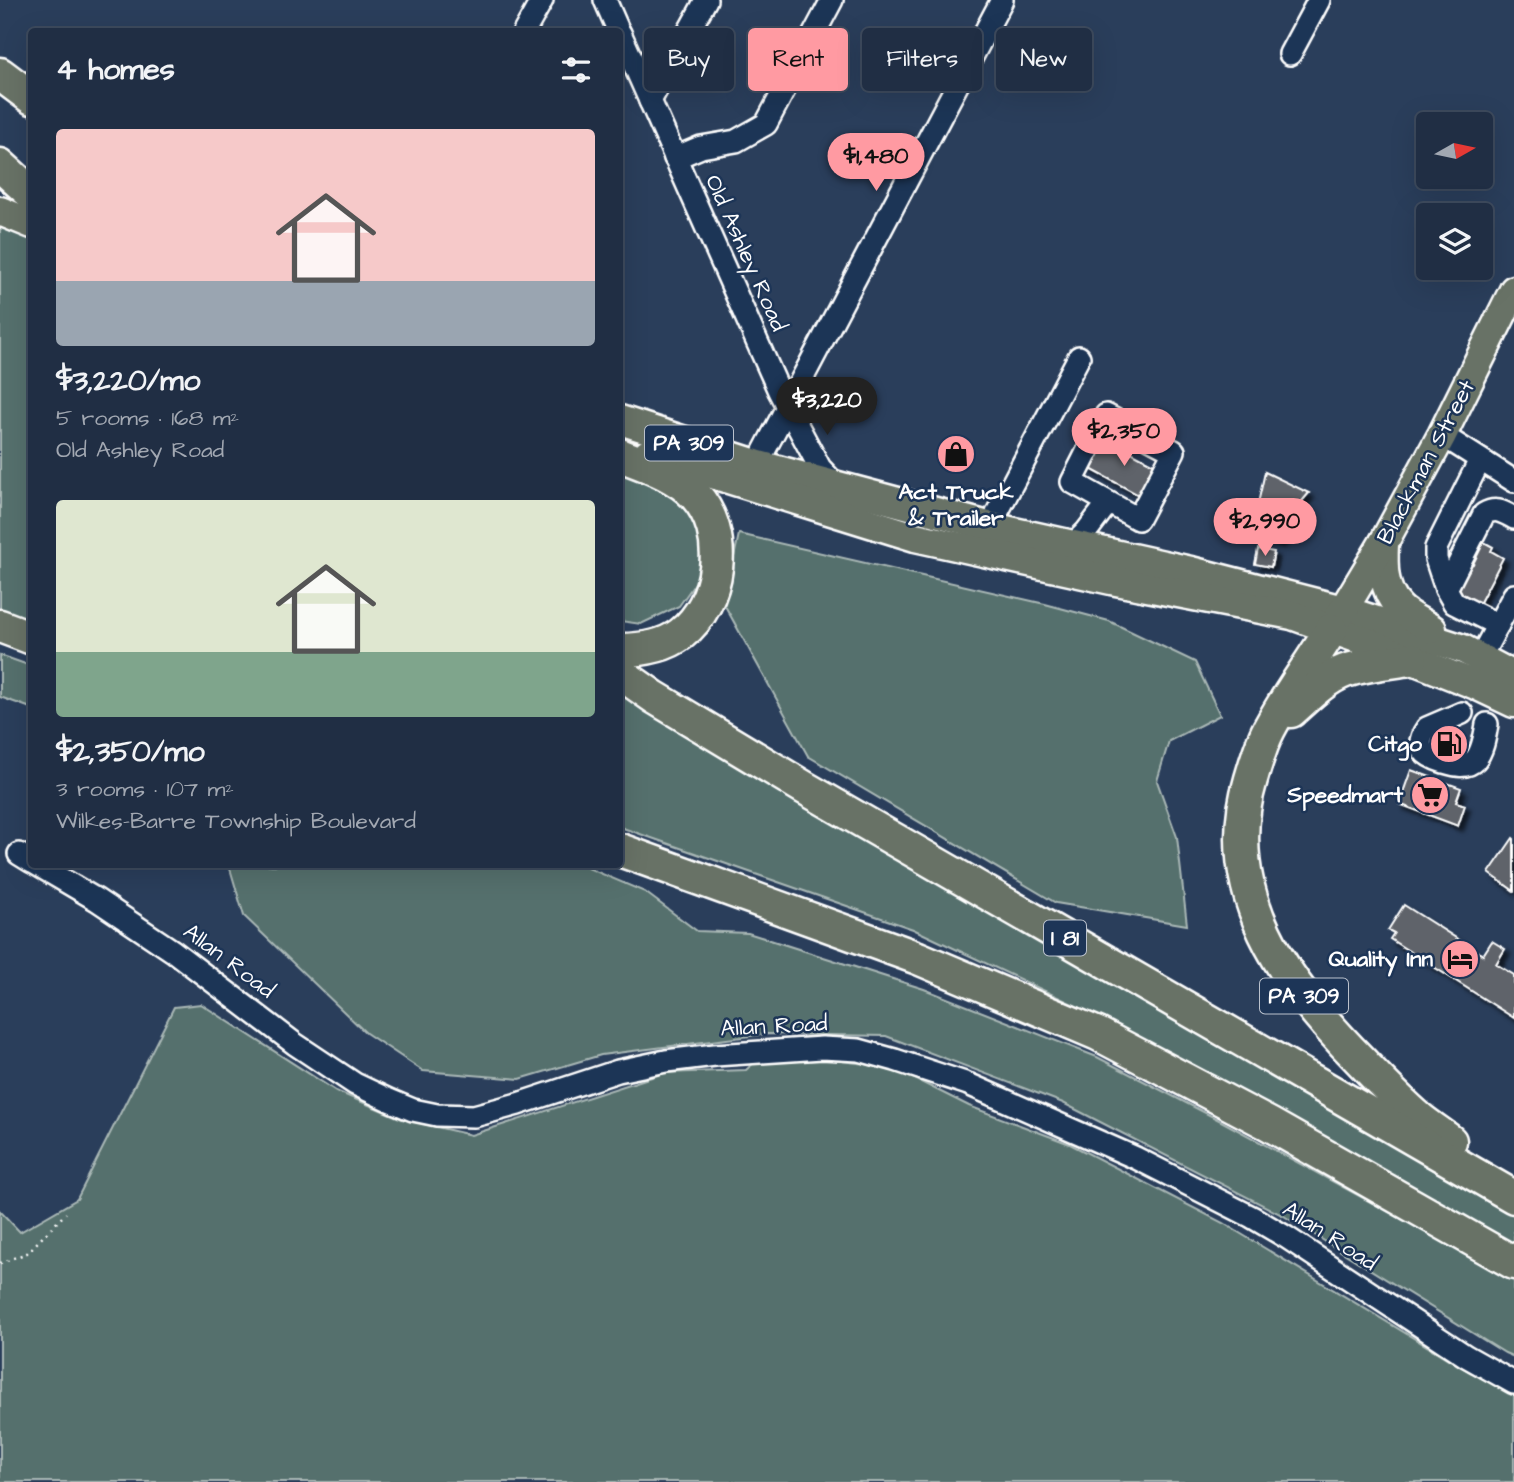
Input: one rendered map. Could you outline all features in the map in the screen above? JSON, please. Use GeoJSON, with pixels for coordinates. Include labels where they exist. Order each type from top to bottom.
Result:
{"type":"FeatureCollection","features":[{"type":"Feature","properties":{"kind":"highway"},"geometry":{"type":"LineString","coordinates":[[0,74],[28,95]]}},
{"type":"Feature","properties":{"kind":"highway"},"geometry":{"type":"LineString","coordinates":[[0,165],[28,190]]}},
{"type":"Feature","properties":{"kind":"highway"},"geometry":{"type":"LineString","coordinates":[[623,456],[666,474],[695,495],[706,510],[717,544],[715,578],[694,621],[668,642],[623,650]]}},
{"type":"Feature","properties":{"kind":"highway","name":"PA 309"},"geometry":{"type":"LineString","coordinates":[[1337,620],[1268,730],[1250,782],[1242,828],[1242,856],[1257,919],[1283,968],[1334,1034],[1421,1120],[1514,1187]]}},
{"type":"Feature","properties":{"kind":"highway"},"geometry":{"type":"LineString","coordinates":[[0,626],[28,636]]}},
{"type":"Feature","properties":{"kind":"highway"},"geometry":{"type":"LineString","coordinates":[[1268,730],[1324,683],[1343,672],[1411,659]]}},
{"type":"Feature","properties":{"kind":"highway","name":"I 81"},"geometry":{"type":"LineString","coordinates":[[623,675],[654,697],[805,788],[1514,1197]]}},
{"type":"Feature","properties":{"kind":"highway"},"geometry":{"type":"LineString","coordinates":[[623,851],[918,958],[1098,1034],[1269,1124],[1514,1263]]}},
{"type":"Feature","properties":{"kind":"main road"},"geometry":{"type":"LineString","coordinates":[[0,191],[28,203]]}},
{"type":"Feature","properties":{"kind":"main road"},"geometry":{"type":"LineString","coordinates":[[0,211],[28,222]]}},
{"type":"Feature","properties":{"kind":"main road","name":"Blackman Street"},"geometry":{"type":"LineString","coordinates":[[1337,620],[1384,542],[1442,435],[1514,290]]}},
{"type":"Feature","properties":{"kind":"main road","name":"PA 309"},"geometry":{"type":"LineString","coordinates":[[623,421],[755,476],[837,486],[992,527],[1191,572],[1298,599],[1337,620]]}},
{"type":"Feature","properties":{"kind":"main road"},"geometry":{"type":"LineString","coordinates":[[623,446],[755,476],[915,537],[1111,580],[1292,615],[1337,620],[1471,663]]}},
{"type":"Feature","properties":{"kind":"main road"},"geometry":{"type":"LineString","coordinates":[[1298,599],[1320,593],[1332,586],[1384,542]]}},
{"type":"Feature","properties":{"kind":"main road"},"geometry":{"type":"LineString","coordinates":[[1384,542],[1385,580],[1390,595],[1399,608],[1511,692]]}},
{"type":"Feature","properties":{"kind":"main road"},"geometry":{"type":"LineString","coordinates":[[1337,620],[1364,640],[1411,659],[1471,663]]}},
{"type":"Feature","properties":{"kind":"street"},"geometry":{"type":"LineString","coordinates":[[526,28],[542,0]]}},
{"type":"Feature","properties":{"kind":"street","name":"Old Ashley Road"},"geometry":{"type":"LineString","coordinates":[[605,0],[617,28]]}},
{"type":"Feature","properties":{"kind":"street"},"geometry":{"type":"LineString","coordinates":[[650,101],[706,0]]}},
{"type":"Feature","properties":{"kind":"street"},"geometry":{"type":"LineString","coordinates":[[675,158],[701,147],[736,141],[766,124],[832,0]]}},
{"type":"Feature","properties":{"kind":"street"},"geometry":{"type":"LineString","coordinates":[[755,476],[764,451],[1002,0]]}},
{"type":"Feature","properties":{"kind":"street"},"geometry":{"type":"LineString","coordinates":[[1290,54],[1319,0]]}},
{"type":"Feature","properties":{"kind":"street","name":"Old Ashley Road"},"geometry":{"type":"LineString","coordinates":[[623,41],[773,379],[820,468],[837,486]]}},
{"type":"Feature","properties":{"kind":"street"},"geometry":{"type":"LineString","coordinates":[[992,527],[1079,357]]}},
{"type":"Feature","properties":{"kind":"street"},"geometry":{"type":"LineString","coordinates":[[1106,415],[1174,451],[1138,519],[1108,503],[1072,482],[1106,415]]}},
{"type":"Feature","properties":{"kind":"street"},"geometry":{"type":"LineString","coordinates":[[1442,435],[1514,481]]}},
{"type":"Feature","properties":{"kind":"street"},"geometry":{"type":"LineString","coordinates":[[1480,460],[1436,548],[1436,559],[1446,589],[1454,603],[1497,625]]}},
{"type":"Feature","properties":{"kind":"street"},"geometry":{"type":"LineString","coordinates":[[1073,545],[1108,503]]}},
{"type":"Feature","properties":{"kind":"street"},"geometry":{"type":"LineString","coordinates":[[1108,503],[1103,537],[1109,554]]}},
{"type":"Feature","properties":{"kind":"street"},"geometry":{"type":"LineString","coordinates":[[1446,589],[1484,514],[1498,509],[1514,518]]}},
{"type":"Feature","properties":{"kind":"street"},"geometry":{"type":"LineString","coordinates":[[1478,527],[1495,521],[1514,531]]}},
{"type":"Feature","properties":{"kind":"street"},"geometry":{"type":"LineString","coordinates":[[1511,692],[1487,724],[1477,726],[1462,713],[1471,663],[1514,595]]}},
{"type":"Feature","properties":{"kind":"street"},"geometry":{"type":"LineString","coordinates":[[1462,713],[1427,728],[1422,744],[1422,751],[1426,756],[1458,765],[1471,763],[1477,758],[1485,740],[1487,724]]}},
{"type":"Feature","properties":{"kind":"street","name":"Allan Road"},"geometry":{"type":"LineString","coordinates":[[43,868],[97,900],[173,951],[295,1044],[355,1084],[413,1110],[437,1115],[474,1116],[618,1071],[703,1056],[769,1050],[859,1050],[968,1084],[1136,1158],[1286,1237],[1466,1356],[1514,1383]]}},
{"type":"Feature","properties":{"kind":"path"},"geometry":{"type":"LineString","coordinates":[[0,1263],[27,1254],[66,1213]]}},
{"type":"Feature","properties":{"kind":"green space"},"geometry":{"type":"Polygon","coordinates":[[[0,226],[28,238],[28,620],[0,610],[0,226]]]}},
{"type":"Feature","properties":{"kind":"green space"},"geometry":{"type":"Polygon","coordinates":[[[623,470],[664,486],[693,508],[706,538],[700,576],[679,606],[641,624],[623,621],[623,470]]]}},
{"type":"Feature","properties":{"kind":"green space"},"geometry":{"type":"Polygon","coordinates":[[[739,534],[1109,621],[1195,662],[1220,715],[1169,741],[1157,781],[1177,837],[1187,925],[1056,903],[808,756],[724,604],[739,534]]]}},
{"type":"Feature","properties":{"kind":"green space"},"geometry":{"type":"Polygon","coordinates":[[[0,655],[28,665],[28,707],[0,697],[0,655]]]}},
{"type":"Feature","properties":{"kind":"green space"},"geometry":{"type":"Polygon","coordinates":[[[623,692],[1514,1207],[1514,1249],[1117,1025],[913,929],[623,828],[623,692]]]}},
{"type":"Feature","properties":{"kind":"green space"},"geometry":{"type":"Polygon","coordinates":[[[230,868],[588,868],[645,892],[697,931],[748,933],[924,989],[1097,1057],[1223,1122],[1514,1280],[1514,1357],[1284,1216],[1063,1103],[886,1036],[766,1034],[601,1055],[520,1079],[423,1071],[366,1033],[244,916],[230,868]]]}},
{"type":"Feature","properties":{"kind":"green space"},"geometry":{"type":"Polygon","coordinates":[[[201,1004],[336,1091],[402,1119],[471,1135],[664,1073],[746,1070],[756,1061],[791,1055],[891,1067],[969,1106],[1070,1144],[1223,1223],[1470,1372],[1514,1389],[1514,1482],[0,1482],[0,1211],[20,1232],[77,1199],[174,1007],[201,1004]]]}},
{"type":"Feature","properties":{"kind":"building"},"geometry":{"type":"Polygon","coordinates":[[[1103,437],[1161,468],[1144,498],[1087,467],[1103,437]]]}},
{"type":"Feature","properties":{"kind":"building"},"geometry":{"type":"Polygon","coordinates":[[[1265,472],[1309,493],[1284,522],[1280,542],[1251,535],[1265,472]]]}},
{"type":"Feature","properties":{"kind":"building"},"geometry":{"type":"Polygon","coordinates":[[[1482,541],[1493,547],[1491,551],[1503,558],[1479,604],[1456,591],[1469,562],[1473,564],[1482,541]]]}},
{"type":"Feature","properties":{"kind":"building"},"geometry":{"type":"Polygon","coordinates":[[[1258,549],[1274,552],[1271,567],[1255,564],[1258,549]]]}},
{"type":"Feature","properties":{"kind":"building","name":"Speedmart"},"geometry":{"type":"Polygon","coordinates":[[[1411,770],[1461,788],[1456,802],[1465,805],[1458,826],[1399,804],[1411,770]]]}},
{"type":"Feature","properties":{"kind":"building"},"geometry":{"type":"Polygon","coordinates":[[[1514,839],[1514,891],[1489,873],[1514,839]]]}},
{"type":"Feature","properties":{"kind":"building","name":"Quality Inn"},"geometry":{"type":"Polygon","coordinates":[[[1404,905],[1483,955],[1492,941],[1505,949],[1496,964],[1514,975],[1514,1018],[1390,939],[1394,933],[1388,930],[1404,905]]]}},
{"type":"Feature","properties":{"kind":"place","name":"Act Truck & Trailer"},"geometry":{"type":"Point","coordinates":[956,454]}},
{"type":"Feature","properties":{"kind":"place","name":"Citgo"},"geometry":{"type":"Point","coordinates":[1449,744]}},
{"type":"Feature","properties":{"kind":"place","name":"Speedmart"},"geometry":{"type":"Point","coordinates":[1430,795]}},
{"type":"Feature","properties":{"kind":"place","name":"Quality Inn"},"geometry":{"type":"Point","coordinates":[1460,959]}}]}
